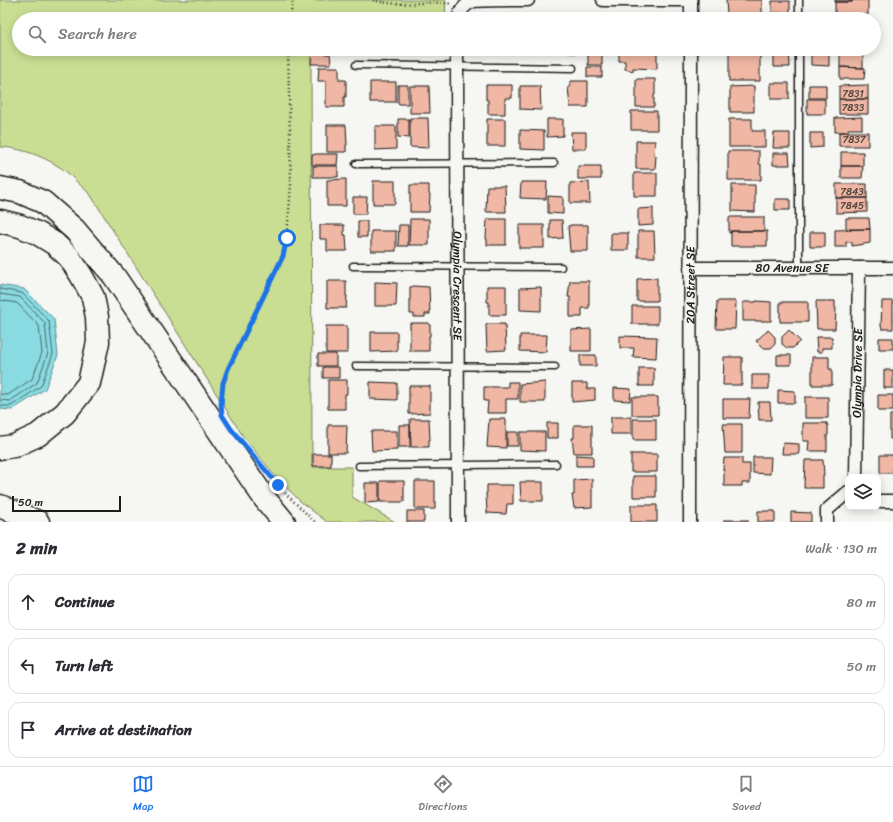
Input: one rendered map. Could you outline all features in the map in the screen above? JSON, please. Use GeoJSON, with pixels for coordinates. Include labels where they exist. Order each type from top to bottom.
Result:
{"type":"FeatureCollection","features":[{"type":"Feature","properties":{"kind":"highway"},"geometry":{"type":"LineString","coordinates":[[0,188],[20,192],[43,202],[75,230],[95,253],[114,276],[265,499],[284,522]]}},
{"type":"Feature","properties":{"kind":"highway"},"geometry":{"type":"LineString","coordinates":[[0,221],[20,226],[37,233],[55,244],[69,257],[82,275],[93,297],[97,317],[98,342],[89,383],[65,413],[38,435],[14,446],[0,448]]}},
{"type":"Feature","properties":{"kind":"highway"},"geometry":{"type":"LineString","coordinates":[[0,506],[38,522]]}},
{"type":"Feature","properties":{"kind":"street"},"geometry":{"type":"LineString","coordinates":[[463,3],[483,0],[528,0]]}},
{"type":"Feature","properties":{"kind":"street"},"geometry":{"type":"LineString","coordinates":[[603,0],[691,0],[691,12]]}},
{"type":"Feature","properties":{"kind":"street","name":"Olympia Crescent SE"},"geometry":{"type":"LineString","coordinates":[[457,56],[458,522]]}},
{"type":"Feature","properties":{"kind":"street","name":"20A Street SE"},"geometry":{"type":"LineString","coordinates":[[690,522],[691,56]]}},
{"type":"Feature","properties":{"kind":"street","name":"80 Avenue SE"},"geometry":{"type":"LineString","coordinates":[[690,268],[893,268]]}},
{"type":"Feature","properties":{"kind":"street","name":"Olympia Drive SE"},"geometry":{"type":"LineString","coordinates":[[856,474],[859,268]]}},
{"type":"Feature","properties":{"kind":"street"},"geometry":{"type":"LineString","coordinates":[[827,522],[827,510],[845,495]]}},
{"type":"Feature","properties":{"kind":"street"},"geometry":{"type":"LineString","coordinates":[[881,501],[893,501]]}},
{"type":"Feature","properties":{"kind":"lane"},"geometry":{"type":"LineString","coordinates":[[799,0],[799,12]]}},
{"type":"Feature","properties":{"kind":"lane"},"geometry":{"type":"LineString","coordinates":[[799,56],[800,268]]}},
{"type":"Feature","properties":{"kind":"lane"},"geometry":{"type":"LineString","coordinates":[[356,65],[573,68]]}},
{"type":"Feature","properties":{"kind":"lane"},"geometry":{"type":"LineString","coordinates":[[356,164],[554,164]]}},
{"type":"Feature","properties":{"kind":"lane"},"geometry":{"type":"LineString","coordinates":[[353,266],[561,267]]}},
{"type":"Feature","properties":{"kind":"lane"},"geometry":{"type":"LineString","coordinates":[[356,366],[555,367]]}},
{"type":"Feature","properties":{"kind":"lane"},"geometry":{"type":"LineString","coordinates":[[359,466],[556,464]]}},
{"type":"Feature","properties":{"kind":"path"},"geometry":{"type":"LineString","coordinates":[[291,12],[293,0]]}},
{"type":"Feature","properties":{"kind":"path"},"geometry":{"type":"LineString","coordinates":[[373,0],[400,4],[443,2],[463,3]]}},
{"type":"Feature","properties":{"kind":"path"},"geometry":{"type":"LineString","coordinates":[[222,409],[223,383],[228,369],[283,256],[287,238],[291,184],[288,56]]}},
{"type":"Feature","properties":{"kind":"path"},"geometry":{"type":"LineString","coordinates":[[282,489],[315,522]]}},
{"type":"Feature","properties":{"kind":"green space"},"geometry":{"type":"Polygon","coordinates":[[[0,0],[446,0],[445,12],[12,12],[12,56],[311,56],[312,467],[352,467],[352,497],[395,522],[327,522],[301,502],[275,476],[243,436],[90,194],[69,174],[46,159],[28,152],[0,147],[0,0]]]}},
{"type":"Feature","properties":{"kind":"water"},"geometry":{"type":"Polygon","coordinates":[[[0,285],[24,289],[54,319],[58,355],[45,389],[12,410],[0,409],[0,285]]]}},
{"type":"Feature","properties":{"kind":"building"},"geometry":{"type":"Polygon","coordinates":[[[726,0],[762,0],[762,12],[727,12],[726,0]]]}},
{"type":"Feature","properties":{"kind":"building"},"geometry":{"type":"Polygon","coordinates":[[[835,0],[852,0],[852,2],[835,2],[835,0]]]}},
{"type":"Feature","properties":{"kind":"building"},"geometry":{"type":"Polygon","coordinates":[[[852,0],[868,0],[868,12],[835,12],[835,2],[852,2],[852,0]]]}},
{"type":"Feature","properties":{"kind":"building"},"geometry":{"type":"Polygon","coordinates":[[[772,1],[790,1],[790,12],[772,12],[772,1]]]}},
{"type":"Feature","properties":{"kind":"building"},"geometry":{"type":"Polygon","coordinates":[[[312,56],[330,56],[331,64],[311,64],[312,56]]]}},
{"type":"Feature","properties":{"kind":"building"},"geometry":{"type":"Polygon","coordinates":[[[588,56],[602,56],[602,65],[588,65],[588,56]]]}},
{"type":"Feature","properties":{"kind":"building"},"geometry":{"type":"Polygon","coordinates":[[[619,56],[657,56],[657,69],[633,68],[633,71],[625,69],[625,61],[619,61],[619,56]]]}},
{"type":"Feature","properties":{"kind":"building"},"geometry":{"type":"Polygon","coordinates":[[[729,56],[760,56],[760,81],[729,81],[729,56]]]}},
{"type":"Feature","properties":{"kind":"building"},"geometry":{"type":"Polygon","coordinates":[[[774,56],[789,56],[790,67],[774,67],[774,56]]]}},
{"type":"Feature","properties":{"kind":"building"},"geometry":{"type":"Polygon","coordinates":[[[811,56],[829,56],[829,66],[811,65],[811,56]]]}},
{"type":"Feature","properties":{"kind":"building"},"geometry":{"type":"Polygon","coordinates":[[[840,56],[863,56],[863,68],[840,67],[840,56]]]}},
{"type":"Feature","properties":{"kind":"building"},"geometry":{"type":"Polygon","coordinates":[[[319,67],[339,67],[339,80],[346,80],[346,97],[344,97],[344,107],[326,107],[326,81],[318,81],[319,67]]]}},
{"type":"Feature","properties":{"kind":"building"},"geometry":{"type":"Polygon","coordinates":[[[587,67],[602,67],[602,77],[587,77],[587,67]]]}},
{"type":"Feature","properties":{"kind":"building"},"geometry":{"type":"Polygon","coordinates":[[[840,67],[865,68],[864,79],[840,79],[840,67]]]}},
{"type":"Feature","properties":{"kind":"building"},"geometry":{"type":"Polygon","coordinates":[[[636,79],[655,79],[654,107],[636,107],[636,79]]]}},
{"type":"Feature","properties":{"kind":"building"},"geometry":{"type":"Polygon","coordinates":[[[570,81],[588,81],[588,107],[570,107],[568,87],[570,87],[570,81]]]}},
{"type":"Feature","properties":{"kind":"building"},"geometry":{"type":"Polygon","coordinates":[[[370,82],[396,82],[396,102],[370,102],[370,82]]]}},
{"type":"Feature","properties":{"kind":"building"},"geometry":{"type":"Polygon","coordinates":[[[771,83],[789,83],[789,99],[771,99],[771,83]]]}},
{"type":"Feature","properties":{"kind":"building"},"geometry":{"type":"Polygon","coordinates":[[[398,85],[408,85],[408,104],[398,104],[398,85]]]}},
{"type":"Feature","properties":{"kind":"building"},"geometry":{"type":"Polygon","coordinates":[[[486,85],[512,85],[512,98],[505,98],[505,114],[488,114],[486,85]]]}},
{"type":"Feature","properties":{"kind":"building"},"geometry":{"type":"Polygon","coordinates":[[[809,85],[826,85],[826,98],[809,98],[809,85]]]}},
{"type":"Feature","properties":{"kind":"building"},"geometry":{"type":"Polygon","coordinates":[[[868,85],[868,99],[839,99],[839,86],[868,85]]]}},
{"type":"Feature","properties":{"kind":"building"},"geometry":{"type":"Polygon","coordinates":[[[410,86],[429,86],[430,113],[410,113],[410,86]]]}},
{"type":"Feature","properties":{"kind":"building"},"geometry":{"type":"Polygon","coordinates":[[[520,86],[540,86],[541,110],[520,109],[520,86]]]}},
{"type":"Feature","properties":{"kind":"building"},"geometry":{"type":"Polygon","coordinates":[[[754,86],[754,112],[730,112],[730,87],[754,86]]]}},
{"type":"Feature","properties":{"kind":"building"},"geometry":{"type":"Polygon","coordinates":[[[807,99],[825,99],[825,114],[807,114],[807,99]]]}},
{"type":"Feature","properties":{"kind":"building"},"geometry":{"type":"Polygon","coordinates":[[[839,99],[868,99],[868,114],[839,114],[839,99]]]}},
{"type":"Feature","properties":{"kind":"building"},"geometry":{"type":"Polygon","coordinates":[[[631,111],[657,111],[657,130],[631,130],[631,111]]]}},
{"type":"Feature","properties":{"kind":"building"},"geometry":{"type":"Polygon","coordinates":[[[862,117],[862,129],[848,129],[848,132],[835,132],[835,118],[862,117]]]}},
{"type":"Feature","properties":{"kind":"building"},"geometry":{"type":"Polygon","coordinates":[[[410,118],[428,118],[429,148],[410,147],[410,118]]]}},
{"type":"Feature","properties":{"kind":"building"},"geometry":{"type":"Polygon","coordinates":[[[398,119],[409,119],[409,138],[398,137],[398,119]]]}},
{"type":"Feature","properties":{"kind":"building"},"geometry":{"type":"Polygon","coordinates":[[[487,119],[505,119],[505,146],[487,146],[487,119]]]}},
{"type":"Feature","properties":{"kind":"building"},"geometry":{"type":"Polygon","coordinates":[[[547,119],[563,119],[563,136],[547,137],[547,119]]]}},
{"type":"Feature","properties":{"kind":"building"},"geometry":{"type":"Polygon","coordinates":[[[729,119],[752,119],[752,131],[765,131],[765,147],[729,147],[729,119]]]}},
{"type":"Feature","properties":{"kind":"building"},"geometry":{"type":"Polygon","coordinates":[[[327,125],[346,125],[346,152],[327,152],[327,125]]]}},
{"type":"Feature","properties":{"kind":"building"},"geometry":{"type":"Polygon","coordinates":[[[375,126],[396,126],[396,149],[375,150],[375,126]]]}},
{"type":"Feature","properties":{"kind":"building"},"geometry":{"type":"Polygon","coordinates":[[[520,130],[544,131],[544,150],[520,149],[520,130]]]}},
{"type":"Feature","properties":{"kind":"building"},"geometry":{"type":"Polygon","coordinates":[[[571,132],[586,132],[586,149],[572,149],[571,132]]]}},
{"type":"Feature","properties":{"kind":"building"},"geometry":{"type":"Polygon","coordinates":[[[839,132],[868,132],[868,146],[839,146],[839,132]]]}},
{"type":"Feature","properties":{"kind":"building"},"geometry":{"type":"Polygon","coordinates":[[[774,133],[790,133],[790,148],[773,148],[774,133]]]}},
{"type":"Feature","properties":{"kind":"building"},"geometry":{"type":"Polygon","coordinates":[[[810,133],[823,133],[823,147],[810,148],[810,133]]]}},
{"type":"Feature","properties":{"kind":"building"},"geometry":{"type":"Polygon","coordinates":[[[636,141],[655,141],[655,169],[636,169],[636,141]]]}},
{"type":"Feature","properties":{"kind":"building"},"geometry":{"type":"Polygon","coordinates":[[[728,151],[759,151],[761,180],[728,180],[728,151]]]}},
{"type":"Feature","properties":{"kind":"building"},"geometry":{"type":"Polygon","coordinates":[[[841,152],[863,152],[863,166],[841,166],[841,152]]]}},
{"type":"Feature","properties":{"kind":"building"},"geometry":{"type":"Polygon","coordinates":[[[773,153],[789,153],[790,165],[773,165],[773,153]]]}},
{"type":"Feature","properties":{"kind":"building"},"geometry":{"type":"Polygon","coordinates":[[[338,154],[337,165],[312,165],[312,155],[338,154]]]}},
{"type":"Feature","properties":{"kind":"building"},"geometry":{"type":"Polygon","coordinates":[[[313,166],[338,166],[338,177],[313,177],[313,166]]]}},
{"type":"Feature","properties":{"kind":"building"},"geometry":{"type":"Polygon","coordinates":[[[578,166],[601,166],[601,179],[578,179],[578,166]]]}},
{"type":"Feature","properties":{"kind":"building"},"geometry":{"type":"Polygon","coordinates":[[[841,166],[863,166],[862,178],[841,178],[841,166]]]}},
{"type":"Feature","properties":{"kind":"building"},"geometry":{"type":"Polygon","coordinates":[[[634,173],[657,173],[657,196],[634,196],[634,173]]]}},
{"type":"Feature","properties":{"kind":"building"},"geometry":{"type":"Polygon","coordinates":[[[346,179],[346,206],[327,206],[327,180],[346,179]]]}},
{"type":"Feature","properties":{"kind":"building"},"geometry":{"type":"Polygon","coordinates":[[[373,181],[395,181],[395,204],[373,204],[373,181]]]}},
{"type":"Feature","properties":{"kind":"building"},"geometry":{"type":"Polygon","coordinates":[[[521,182],[547,182],[546,199],[520,198],[521,182]]]}},
{"type":"Feature","properties":{"kind":"building"},"geometry":{"type":"Polygon","coordinates":[[[589,182],[590,203],[570,203],[570,183],[589,182]]]}},
{"type":"Feature","properties":{"kind":"building"},"geometry":{"type":"Polygon","coordinates":[[[836,184],[867,184],[867,198],[836,198],[836,184]]]}},
{"type":"Feature","properties":{"kind":"building"},"geometry":{"type":"Polygon","coordinates":[[[410,185],[429,185],[429,212],[410,212],[410,185]]]}},
{"type":"Feature","properties":{"kind":"building"},"geometry":{"type":"Polygon","coordinates":[[[732,185],[755,185],[755,212],[732,211],[732,185]]]}},
{"type":"Feature","properties":{"kind":"building"},"geometry":{"type":"Polygon","coordinates":[[[487,186],[505,186],[506,212],[486,211],[487,186]]]}},
{"type":"Feature","properties":{"kind":"building"},"geometry":{"type":"Polygon","coordinates":[[[548,196],[563,197],[563,214],[548,213],[548,196]]]}},
{"type":"Feature","properties":{"kind":"building"},"geometry":{"type":"Polygon","coordinates":[[[353,197],[367,197],[366,214],[353,214],[353,197]]]}},
{"type":"Feature","properties":{"kind":"building"},"geometry":{"type":"Polygon","coordinates":[[[836,198],[867,198],[867,212],[836,213],[836,198]]]}},
{"type":"Feature","properties":{"kind":"building"},"geometry":{"type":"Polygon","coordinates":[[[775,199],[790,199],[790,210],[775,210],[775,199]]]}},
{"type":"Feature","properties":{"kind":"building"},"geometry":{"type":"Polygon","coordinates":[[[653,208],[653,225],[638,226],[638,209],[653,208]]]}},
{"type":"Feature","properties":{"kind":"building"},"geometry":{"type":"Polygon","coordinates":[[[729,217],[764,217],[764,231],[731,231],[731,233],[729,233],[729,217]]]}},
{"type":"Feature","properties":{"kind":"building"},"geometry":{"type":"Polygon","coordinates":[[[846,218],[869,218],[870,229],[846,229],[846,218]]]}},
{"type":"Feature","properties":{"kind":"building"},"geometry":{"type":"Polygon","coordinates":[[[410,219],[429,219],[429,245],[409,245],[410,219]]]}},
{"type":"Feature","properties":{"kind":"building"},"geometry":{"type":"Polygon","coordinates":[[[487,219],[506,219],[506,245],[487,245],[487,219]]]}},
{"type":"Feature","properties":{"kind":"building"},"geometry":{"type":"Polygon","coordinates":[[[550,220],[562,220],[563,238],[550,239],[550,220]]]}},
{"type":"Feature","properties":{"kind":"building"},"geometry":{"type":"Polygon","coordinates":[[[358,221],[367,221],[367,237],[358,237],[358,221]]]}},
{"type":"Feature","properties":{"kind":"building"},"geometry":{"type":"Polygon","coordinates":[[[320,225],[344,225],[347,251],[327,251],[327,239],[320,239],[320,225]]]}},
{"type":"Feature","properties":{"kind":"building"},"geometry":{"type":"Polygon","coordinates":[[[399,225],[408,225],[408,246],[398,246],[399,225]]]}},
{"type":"Feature","properties":{"kind":"building"},"geometry":{"type":"Polygon","coordinates":[[[519,225],[544,225],[544,248],[519,248],[519,225]]]}},
{"type":"Feature","properties":{"kind":"building"},"geometry":{"type":"Polygon","coordinates":[[[588,225],[588,251],[570,251],[568,226],[588,225]]]}},
{"type":"Feature","properties":{"kind":"building"},"geometry":{"type":"Polygon","coordinates":[[[870,229],[870,243],[852,246],[852,242],[846,242],[846,247],[835,247],[835,230],[870,229]]]}},
{"type":"Feature","properties":{"kind":"building"},"geometry":{"type":"Polygon","coordinates":[[[371,231],[396,231],[396,251],[371,251],[371,231]]]}},
{"type":"Feature","properties":{"kind":"building"},"geometry":{"type":"Polygon","coordinates":[[[638,231],[654,231],[655,257],[638,257],[638,231]]]}},
{"type":"Feature","properties":{"kind":"building"},"geometry":{"type":"Polygon","coordinates":[[[731,231],[767,231],[767,246],[731,246],[731,231]]]}},
{"type":"Feature","properties":{"kind":"building"},"geometry":{"type":"Polygon","coordinates":[[[810,232],[825,232],[825,247],[810,247],[810,232]]]}},
{"type":"Feature","properties":{"kind":"building"},"geometry":{"type":"Polygon","coordinates":[[[611,233],[628,233],[628,250],[611,250],[611,233]]]}},
{"type":"Feature","properties":{"kind":"building"},"geometry":{"type":"Polygon","coordinates":[[[657,278],[657,301],[637,301],[637,279],[657,278]]]}},
{"type":"Feature","properties":{"kind":"building"},"geometry":{"type":"Polygon","coordinates":[[[327,281],[346,281],[346,308],[327,308],[327,281]]]}},
{"type":"Feature","properties":{"kind":"building"},"geometry":{"type":"Polygon","coordinates":[[[570,281],[589,281],[589,308],[582,308],[582,317],[570,317],[570,297],[568,297],[570,281]]]}},
{"type":"Feature","properties":{"kind":"building"},"geometry":{"type":"Polygon","coordinates":[[[375,282],[397,283],[396,306],[375,306],[375,282]]]}},
{"type":"Feature","properties":{"kind":"building"},"geometry":{"type":"Polygon","coordinates":[[[487,286],[506,286],[506,315],[489,315],[487,286]]]}},
{"type":"Feature","properties":{"kind":"building"},"geometry":{"type":"Polygon","coordinates":[[[410,287],[429,287],[430,314],[425,314],[425,317],[414,317],[414,314],[410,314],[410,287]]]}},
{"type":"Feature","properties":{"kind":"building"},"geometry":{"type":"Polygon","coordinates":[[[541,287],[541,311],[520,310],[520,288],[541,287]]]}},
{"type":"Feature","properties":{"kind":"building"},"geometry":{"type":"Polygon","coordinates":[[[717,301],[736,301],[735,329],[717,329],[717,301]]]}},
{"type":"Feature","properties":{"kind":"building"},"geometry":{"type":"Polygon","coordinates":[[[816,301],[835,301],[835,329],[817,329],[816,301]]]}},
{"type":"Feature","properties":{"kind":"building"},"geometry":{"type":"Polygon","coordinates":[[[882,301],[893,301],[893,329],[882,329],[881,327],[882,301]]]}},
{"type":"Feature","properties":{"kind":"building"},"geometry":{"type":"Polygon","coordinates":[[[743,302],[771,302],[771,321],[743,321],[743,302]]]}},
{"type":"Feature","properties":{"kind":"building"},"geometry":{"type":"Polygon","coordinates":[[[780,302],[808,302],[808,322],[780,322],[780,302]]]}},
{"type":"Feature","properties":{"kind":"building"},"geometry":{"type":"Polygon","coordinates":[[[632,306],[658,306],[658,324],[632,324],[632,306]]]}},
{"type":"Feature","properties":{"kind":"building"},"geometry":{"type":"Polygon","coordinates":[[[410,323],[429,323],[429,351],[410,351],[410,323]]]}},
{"type":"Feature","properties":{"kind":"building"},"geometry":{"type":"Polygon","coordinates":[[[487,324],[505,324],[506,350],[487,351],[487,324]]]}},
{"type":"Feature","properties":{"kind":"building"},"geometry":{"type":"Polygon","coordinates":[[[326,326],[347,326],[347,353],[326,353],[326,326]]]}},
{"type":"Feature","properties":{"kind":"building"},"geometry":{"type":"Polygon","coordinates":[[[591,329],[591,351],[571,351],[571,330],[591,329]]]}},
{"type":"Feature","properties":{"kind":"building"},"geometry":{"type":"Polygon","coordinates":[[[768,330],[775,337],[775,344],[771,348],[763,348],[756,341],[768,330]]]}},
{"type":"Feature","properties":{"kind":"building"},"geometry":{"type":"Polygon","coordinates":[[[789,330],[800,341],[793,348],[787,348],[782,344],[782,337],[789,330]]]}},
{"type":"Feature","properties":{"kind":"building"},"geometry":{"type":"Polygon","coordinates":[[[371,332],[397,332],[397,351],[371,352],[371,332]]]}},
{"type":"Feature","properties":{"kind":"building"},"geometry":{"type":"Polygon","coordinates":[[[520,335],[547,335],[546,352],[520,351],[520,335]]]}},
{"type":"Feature","properties":{"kind":"building"},"geometry":{"type":"Polygon","coordinates":[[[620,336],[657,337],[656,358],[633,357],[634,348],[620,348],[620,336]]]}},
{"type":"Feature","properties":{"kind":"building"},"geometry":{"type":"Polygon","coordinates":[[[816,337],[832,337],[832,348],[822,348],[822,352],[817,352],[816,337]]]}},
{"type":"Feature","properties":{"kind":"building"},"geometry":{"type":"Polygon","coordinates":[[[879,338],[893,338],[893,349],[879,349],[879,338]]]}},
{"type":"Feature","properties":{"kind":"building"},"geometry":{"type":"Polygon","coordinates":[[[318,354],[336,354],[336,366],[318,366],[318,354]]]}},
{"type":"Feature","properties":{"kind":"building"},"geometry":{"type":"Polygon","coordinates":[[[580,355],[596,355],[596,366],[580,366],[580,355]]]}},
{"type":"Feature","properties":{"kind":"building"},"geometry":{"type":"Polygon","coordinates":[[[777,355],[791,355],[791,365],[777,365],[777,355]]]}},
{"type":"Feature","properties":{"kind":"building"},"geometry":{"type":"Polygon","coordinates":[[[724,357],[742,357],[742,385],[723,385],[724,357]]]}},
{"type":"Feature","properties":{"kind":"building"},"geometry":{"type":"Polygon","coordinates":[[[812,357],[829,357],[829,369],[832,369],[832,385],[812,385],[812,357]]]}},
{"type":"Feature","properties":{"kind":"building"},"geometry":{"type":"Polygon","coordinates":[[[323,367],[339,367],[339,378],[323,378],[323,367]]]}},
{"type":"Feature","properties":{"kind":"building"},"geometry":{"type":"Polygon","coordinates":[[[639,368],[654,368],[654,386],[639,386],[639,368]]]}},
{"type":"Feature","properties":{"kind":"building"},"geometry":{"type":"Polygon","coordinates":[[[884,370],[893,370],[893,388],[884,388],[884,370]]]}},
{"type":"Feature","properties":{"kind":"building"},"geometry":{"type":"Polygon","coordinates":[[[752,375],[769,375],[769,389],[752,389],[752,375]]]}},
{"type":"Feature","properties":{"kind":"building"},"geometry":{"type":"Polygon","coordinates":[[[328,380],[347,380],[345,409],[328,409],[328,380]]]}},
{"type":"Feature","properties":{"kind":"building"},"geometry":{"type":"Polygon","coordinates":[[[370,382],[397,383],[397,400],[370,399],[370,382]]]}},
{"type":"Feature","properties":{"kind":"building"},"geometry":{"type":"Polygon","coordinates":[[[508,382],[518,382],[518,399],[506,399],[506,413],[487,413],[488,401],[484,401],[484,387],[508,387],[508,382]]]}},
{"type":"Feature","properties":{"kind":"building"},"geometry":{"type":"Polygon","coordinates":[[[545,382],[545,402],[520,402],[520,384],[545,382]]]}},
{"type":"Feature","properties":{"kind":"building"},"geometry":{"type":"Polygon","coordinates":[[[572,383],[587,383],[587,389],[595,389],[595,400],[572,402],[572,383]]]}},
{"type":"Feature","properties":{"kind":"building"},"geometry":{"type":"Polygon","coordinates":[[[409,386],[430,386],[430,413],[409,414],[409,386]]]}},
{"type":"Feature","properties":{"kind":"building"},"geometry":{"type":"Polygon","coordinates":[[[614,388],[631,389],[630,401],[614,400],[614,388]]]}},
{"type":"Feature","properties":{"kind":"building"},"geometry":{"type":"Polygon","coordinates":[[[778,390],[795,391],[795,403],[778,403],[778,390]]]}},
{"type":"Feature","properties":{"kind":"building"},"geometry":{"type":"Polygon","coordinates":[[[878,395],[893,395],[893,411],[878,411],[878,395]]]}},
{"type":"Feature","properties":{"kind":"building"},"geometry":{"type":"Polygon","coordinates":[[[632,397],[658,397],[658,415],[632,415],[632,397]]]}},
{"type":"Feature","properties":{"kind":"building"},"geometry":{"type":"Polygon","coordinates":[[[805,397],[828,397],[828,418],[805,418],[805,397]]]}},
{"type":"Feature","properties":{"kind":"building"},"geometry":{"type":"Polygon","coordinates":[[[723,399],[750,399],[749,418],[723,418],[723,399]]]}},
{"type":"Feature","properties":{"kind":"building"},"geometry":{"type":"Polygon","coordinates":[[[758,402],[770,402],[771,420],[759,420],[758,402]]]}},
{"type":"Feature","properties":{"kind":"building"},"geometry":{"type":"Polygon","coordinates":[[[890,415],[893,415],[893,439],[890,439],[890,415]]]}},
{"type":"Feature","properties":{"kind":"building"},"geometry":{"type":"Polygon","coordinates":[[[611,417],[631,417],[631,434],[611,434],[611,417]]]}},
{"type":"Feature","properties":{"kind":"building"},"geometry":{"type":"Polygon","coordinates":[[[410,419],[429,419],[429,447],[411,447],[410,419]]]}},
{"type":"Feature","properties":{"kind":"building"},"geometry":{"type":"Polygon","coordinates":[[[489,419],[506,419],[506,448],[487,447],[489,419]]]}},
{"type":"Feature","properties":{"kind":"building"},"geometry":{"type":"Polygon","coordinates":[[[633,419],[656,419],[656,440],[633,440],[633,419]]]}},
{"type":"Feature","properties":{"kind":"building"},"geometry":{"type":"Polygon","coordinates":[[[547,423],[558,423],[558,438],[547,438],[547,423]]]}},
{"type":"Feature","properties":{"kind":"building"},"geometry":{"type":"Polygon","coordinates":[[[803,423],[827,423],[827,451],[808,451],[809,441],[803,441],[803,423]]]}},
{"type":"Feature","properties":{"kind":"building"},"geometry":{"type":"Polygon","coordinates":[[[723,424],[742,424],[742,453],[725,453],[723,424]]]}},
{"type":"Feature","properties":{"kind":"building"},"geometry":{"type":"Polygon","coordinates":[[[328,425],[346,425],[346,453],[328,453],[328,425]]]}},
{"type":"Feature","properties":{"kind":"building"},"geometry":{"type":"Polygon","coordinates":[[[399,425],[410,425],[410,447],[399,447],[399,425]]]}},
{"type":"Feature","properties":{"kind":"building"},"geometry":{"type":"Polygon","coordinates":[[[574,425],[592,425],[592,453],[574,453],[572,438],[574,438],[574,425]]]}},
{"type":"Feature","properties":{"kind":"building"},"geometry":{"type":"Polygon","coordinates":[[[371,431],[397,431],[397,450],[372,451],[371,431]]]}},
{"type":"Feature","properties":{"kind":"building"},"geometry":{"type":"Polygon","coordinates":[[[507,432],[518,432],[518,446],[507,446],[507,432]]]}},
{"type":"Feature","properties":{"kind":"building"},"geometry":{"type":"Polygon","coordinates":[[[520,432],[545,432],[545,451],[520,450],[520,432]]]}},
{"type":"Feature","properties":{"kind":"building"},"geometry":{"type":"Polygon","coordinates":[[[783,443],[799,444],[799,454],[782,454],[783,443]]]}},
{"type":"Feature","properties":{"kind":"building"},"geometry":{"type":"Polygon","coordinates":[[[313,454],[331,454],[331,466],[313,466],[313,454]]]}},
{"type":"Feature","properties":{"kind":"building"},"geometry":{"type":"Polygon","coordinates":[[[631,454],[657,454],[657,472],[631,472],[631,454]]]}},
{"type":"Feature","properties":{"kind":"building"},"geometry":{"type":"Polygon","coordinates":[[[576,455],[593,456],[593,466],[576,466],[576,455]]]}},
{"type":"Feature","properties":{"kind":"building"},"geometry":{"type":"Polygon","coordinates":[[[880,455],[893,455],[893,473],[880,473],[880,455]]]}},
{"type":"Feature","properties":{"kind":"building"},"geometry":{"type":"Polygon","coordinates":[[[753,457],[771,457],[770,474],[753,473],[753,457]]]}},
{"type":"Feature","properties":{"kind":"building"},"geometry":{"type":"Polygon","coordinates":[[[724,458],[742,458],[742,464],[750,464],[750,483],[742,483],[742,486],[724,486],[724,458]]]}},
{"type":"Feature","properties":{"kind":"building"},"geometry":{"type":"Polygon","coordinates":[[[805,460],[823,460],[823,488],[804,488],[805,460]]]}},
{"type":"Feature","properties":{"kind":"building"},"geometry":{"type":"Polygon","coordinates":[[[633,476],[656,476],[656,497],[633,497],[633,476]]]}},
{"type":"Feature","properties":{"kind":"building"},"geometry":{"type":"Polygon","coordinates":[[[592,479],[592,507],[574,508],[572,495],[574,495],[574,480],[592,479]]]}},
{"type":"Feature","properties":{"kind":"building"},"geometry":{"type":"Polygon","coordinates":[[[380,481],[404,481],[404,502],[380,502],[380,481]]]}},
{"type":"Feature","properties":{"kind":"building"},"geometry":{"type":"Polygon","coordinates":[[[415,481],[435,481],[435,509],[415,509],[415,481]]]}},
{"type":"Feature","properties":{"kind":"building"},"geometry":{"type":"Polygon","coordinates":[[[520,482],[543,482],[543,501],[521,501],[520,482]]]}},
{"type":"Feature","properties":{"kind":"building"},"geometry":{"type":"Polygon","coordinates":[[[365,483],[379,483],[379,502],[365,503],[365,483]]]}},
{"type":"Feature","properties":{"kind":"building"},"geometry":{"type":"Polygon","coordinates":[[[487,485],[513,485],[513,504],[507,504],[506,514],[487,513],[487,485]]]}},
{"type":"Feature","properties":{"kind":"building"},"geometry":{"type":"Polygon","coordinates":[[[631,505],[657,505],[657,522],[631,522],[631,505]]]}},
{"type":"Feature","properties":{"kind":"building"},"geometry":{"type":"Polygon","coordinates":[[[407,511],[424,511],[424,522],[407,522],[407,511]]]}},
{"type":"Feature","properties":{"kind":"building"},"geometry":{"type":"Polygon","coordinates":[[[758,511],[775,511],[775,522],[758,522],[758,511]]]}},
{"type":"Feature","properties":{"kind":"building"},"geometry":{"type":"Polygon","coordinates":[[[791,512],[811,513],[811,522],[791,522],[791,512]]]}},
{"type":"Feature","properties":{"kind":"building"},"geometry":{"type":"Polygon","coordinates":[[[724,520],[748,520],[748,522],[724,522],[724,520]]]}},
{"type":"Feature","properties":{"kind":"route"},"geometry":{"type":"LineString","coordinates":[[278,485],[231,429],[222,415],[221,404],[223,383],[228,369],[283,256],[287,238]]}}]}
